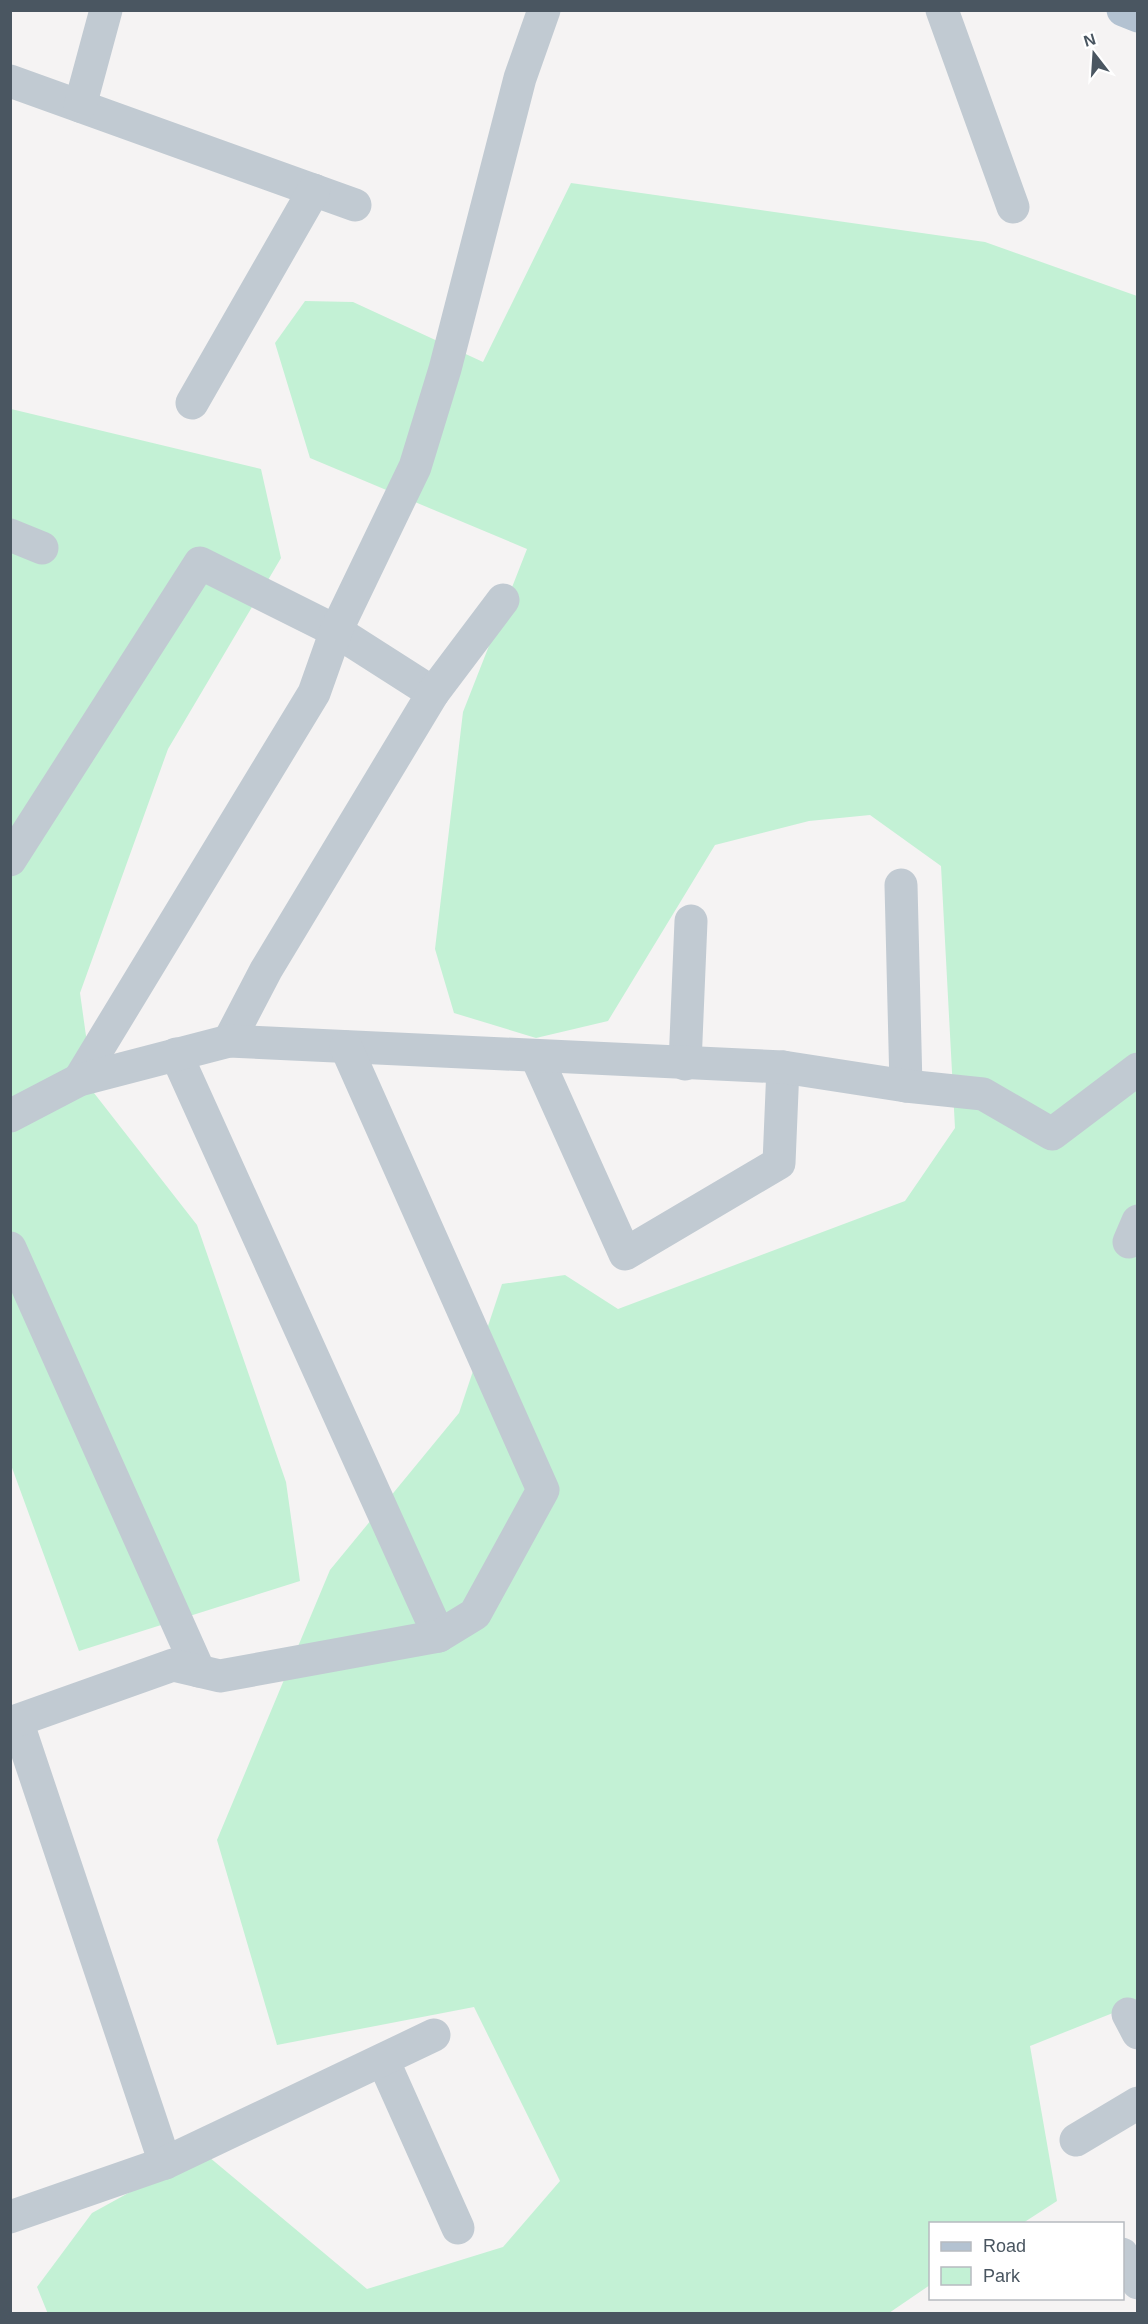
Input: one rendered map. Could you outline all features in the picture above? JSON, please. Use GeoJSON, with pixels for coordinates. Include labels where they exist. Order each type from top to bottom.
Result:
{"type":"FeatureCollection","features":[{"type":"Feature","properties":{"kind":"main road"},"geometry":{"type":"LineString","coordinates":[[1123,10],[1137,16]]}},
{"type":"Feature","properties":{"kind":"street"},"geometry":{"type":"LineString","coordinates":[[80,106],[106,10]]}},
{"type":"Feature","properties":{"kind":"street"},"geometry":{"type":"LineString","coordinates":[[79,1080],[314,693],[336,632],[415,467],[445,369],[520,78],[544,10]]}},
{"type":"Feature","properties":{"kind":"street"},"geometry":{"type":"LineString","coordinates":[[942,10],[1013,207]]}},
{"type":"Feature","properties":{"kind":"street"},"geometry":{"type":"LineString","coordinates":[[10,81],[355,205]]}},
{"type":"Feature","properties":{"kind":"street"},"geometry":{"type":"LineString","coordinates":[[192,404],[314,190]]}},
{"type":"Feature","properties":{"kind":"street"},"geometry":{"type":"LineString","coordinates":[[10,535],[42,548]]}},
{"type":"Feature","properties":{"kind":"street"},"geometry":{"type":"LineString","coordinates":[[10,860],[200,563],[336,632],[433,693]]}},
{"type":"Feature","properties":{"kind":"street"},"geometry":{"type":"LineString","coordinates":[[229,1041],[266,970],[433,693],[503,600]]}},
{"type":"Feature","properties":{"kind":"street"},"geometry":{"type":"LineString","coordinates":[[901,885],[906,1086]]}},
{"type":"Feature","properties":{"kind":"street"},"geometry":{"type":"LineString","coordinates":[[685,1064],[691,921]]}},
{"type":"Feature","properties":{"kind":"street"},"geometry":{"type":"LineString","coordinates":[[10,1116],[79,1080],[229,1041],[783,1067],[906,1086],[982,1094],[1052,1134],[1137,1070]]}},
{"type":"Feature","properties":{"kind":"street"},"geometry":{"type":"LineString","coordinates":[[165,2163],[14,1722],[173,1665],[220,1676],[439,1636],[475,1614],[543,1490],[346,1047]]}},
{"type":"Feature","properties":{"kind":"street"},"geometry":{"type":"LineString","coordinates":[[176,1054],[439,1636]]}},
{"type":"Feature","properties":{"kind":"street"},"geometry":{"type":"LineString","coordinates":[[536,1056],[625,1254],[779,1163],[783,1067]]}},
{"type":"Feature","properties":{"kind":"street"},"geometry":{"type":"LineString","coordinates":[[10,1248],[198,1671]]}},
{"type":"Feature","properties":{"kind":"street"},"geometry":{"type":"LineString","coordinates":[[10,2217],[165,2163],[434,2035]]}},
{"type":"Feature","properties":{"kind":"street"},"geometry":{"type":"LineString","coordinates":[[383,2060],[458,2228]]}},
{"type":"Feature","properties":{"kind":"street"},"geometry":{"type":"LineString","coordinates":[[1076,2140],[1137,2103]]}},
{"type":"Feature","properties":{"kind":"street"},"geometry":{"type":"LineString","coordinates":[[1124,2258],[1137,2283]]}},
{"type":"Feature","properties":{"kind":"green space"},"geometry":{"type":"Polygon","coordinates":[[[571,183],[985,242],[1137,296],[1138,2003],[1030,2046],[1057,2201],[1025,2222],[929,2222],[929,2286],[889,2313],[48,2314],[37,2287],[92,2213],[203,2152],[367,2289],[503,2247],[560,2181],[474,2007],[277,2045],[217,1840],[330,1570],[459,1413],[502,1284],[565,1275],[618,1309],[905,1201],[955,1128],[941,866],[870,815],[809,821],[715,845],[608,1021],[536,1038],[454,1013],[435,949],[463,712],[527,549],[310,458],[275,343],[305,301],[353,302],[483,362],[571,183]]]}},
{"type":"Feature","properties":{"kind":"green space"},"geometry":{"type":"Polygon","coordinates":[[[11,409],[261,469],[281,558],[168,749],[80,993],[94,1093],[197,1225],[286,1482],[300,1581],[79,1651],[11,1465],[11,409]]]}}]}
